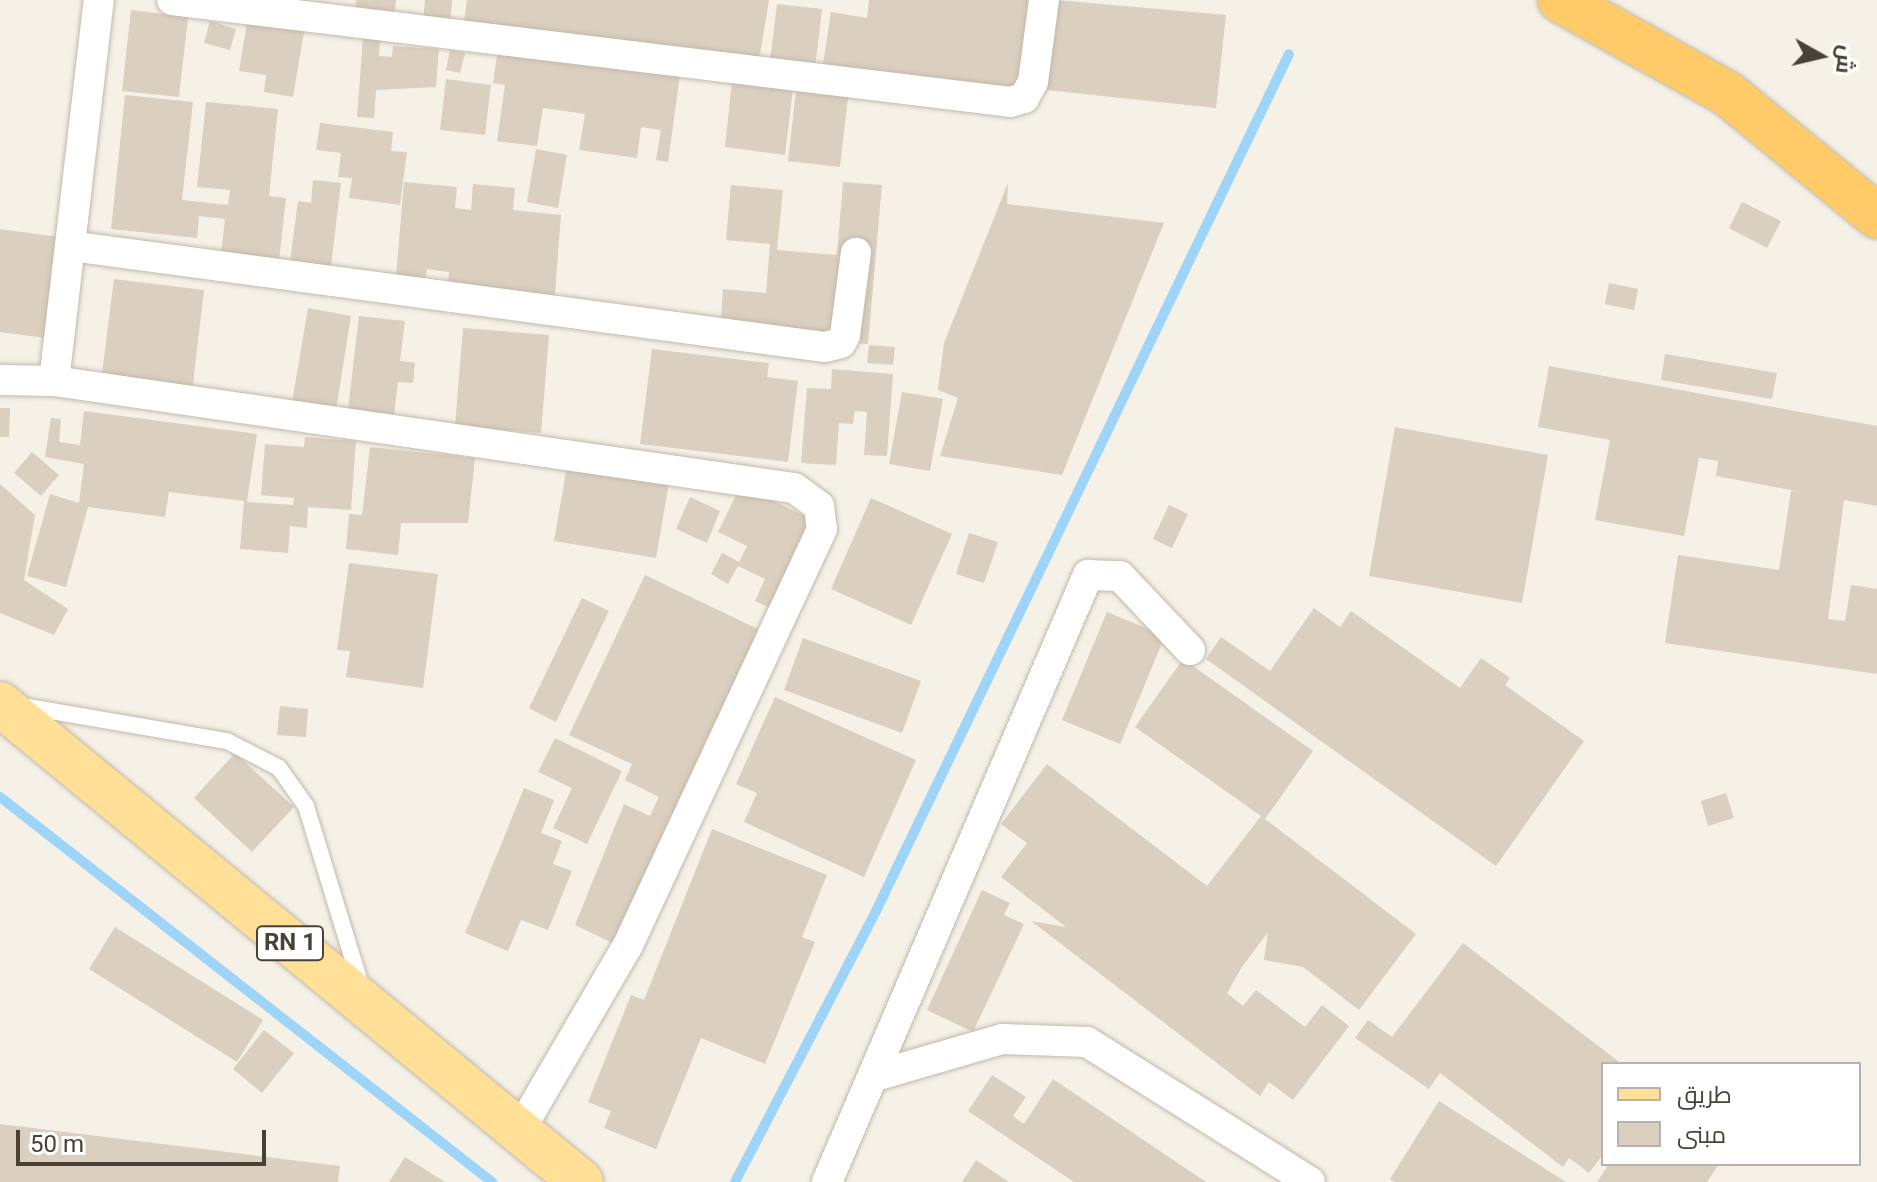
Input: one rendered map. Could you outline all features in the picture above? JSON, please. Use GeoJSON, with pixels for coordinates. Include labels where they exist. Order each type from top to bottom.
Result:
{"type":"FeatureCollection","features":[{"type":"Feature","properties":{"kind":"highway"},"geometry":{"type":"LineString","coordinates":[[1560,0],[1728,94],[1877,216]]}},
{"type":"Feature","properties":{"kind":"main road","name":"RN 1"},"geometry":{"type":"LineString","coordinates":[[0,703],[581,1182]]}},
{"type":"Feature","properties":{"kind":"street"},"geometry":{"type":"LineString","coordinates":[[54,381],[99,0]]}},
{"type":"Feature","properties":{"kind":"street"},"geometry":{"type":"LineString","coordinates":[[172,0],[1010,102],[1024,98],[1033,82],[1044,0]]}},
{"type":"Feature","properties":{"kind":"street"},"geometry":{"type":"LineString","coordinates":[[70,246],[825,347],[841,343],[845,335],[856,253]]}},
{"type":"Feature","properties":{"kind":"street"},"geometry":{"type":"LineString","coordinates":[[0,380],[54,381],[794,488],[819,506],[822,529],[628,945],[520,1130]]}},
{"type":"Feature","properties":{"kind":"street"},"geometry":{"type":"LineString","coordinates":[[827,1182],[1088,575],[1120,576],[1190,650]]}},
{"type":"Feature","properties":{"kind":"street"},"geometry":{"type":"LineString","coordinates":[[875,1076],[1002,1039],[1087,1042],[1310,1182]]}},
{"type":"Feature","properties":{"kind":"lane"},"geometry":{"type":"LineString","coordinates":[[0,703],[227,741],[279,768],[306,806],[367,1006]]}},
{"type":"Feature","properties":{"kind":"building"},"geometry":{"type":"Polygon","coordinates":[[[356,0],[396,0],[394,17],[355,12],[356,0]]]}},
{"type":"Feature","properties":{"kind":"building"},"geometry":{"type":"Polygon","coordinates":[[[425,0],[452,0],[450,25],[423,22],[425,0]]]}},
{"type":"Feature","properties":{"kind":"building"},"geometry":{"type":"Polygon","coordinates":[[[467,0],[769,0],[758,67],[464,21],[467,0]]]}},
{"type":"Feature","properties":{"kind":"building"},"geometry":{"type":"Polygon","coordinates":[[[869,0],[1036,0],[1022,91],[823,64],[831,12],[867,18],[869,0]]]}},
{"type":"Feature","properties":{"kind":"building"},"geometry":{"type":"Polygon","coordinates":[[[1056,0],[1226,15],[1216,108],[1046,90],[1056,0]]]}},
{"type":"Feature","properties":{"kind":"building"},"geometry":{"type":"Polygon","coordinates":[[[777,4],[822,9],[815,68],[770,62],[777,4]]]}},
{"type":"Feature","properties":{"kind":"building"},"geometry":{"type":"Polygon","coordinates":[[[131,10],[188,17],[179,97],[122,91],[131,10]]]}},
{"type":"Feature","properties":{"kind":"building"},"geometry":{"type":"Polygon","coordinates":[[[248,16],[305,26],[293,97],[264,92],[266,75],[239,71],[248,16]]]}},
{"type":"Feature","properties":{"kind":"building"},"geometry":{"type":"Polygon","coordinates":[[[210,21],[236,29],[230,50],[204,43],[210,21]]]}},
{"type":"Feature","properties":{"kind":"building"},"geometry":{"type":"Polygon","coordinates":[[[363,37],[380,38],[379,56],[392,57],[393,46],[439,49],[436,87],[376,90],[374,118],[357,117],[363,37]]]}},
{"type":"Feature","properties":{"kind":"building"},"geometry":{"type":"Polygon","coordinates":[[[498,49],[680,75],[668,162],[656,160],[661,130],[641,127],[637,158],[579,150],[585,114],[543,108],[537,146],[497,141],[505,85],[493,83],[498,49]]]}},
{"type":"Feature","properties":{"kind":"building"},"geometry":{"type":"Polygon","coordinates":[[[450,50],[465,53],[460,73],[446,70],[450,50]]]}},
{"type":"Feature","properties":{"kind":"building"},"geometry":{"type":"Polygon","coordinates":[[[446,79],[491,85],[485,135],[440,130],[446,79]]]}},
{"type":"Feature","properties":{"kind":"building"},"geometry":{"type":"Polygon","coordinates":[[[732,81],[793,88],[785,155],[725,147],[732,81]]]}},
{"type":"Feature","properties":{"kind":"building"},"geometry":{"type":"Polygon","coordinates":[[[796,91],[848,97],[840,167],[788,161],[796,91]]]}},
{"type":"Feature","properties":{"kind":"building"},"geometry":{"type":"Polygon","coordinates":[[[125,95],[193,102],[182,200],[228,205],[230,190],[197,187],[206,102],[278,109],[269,196],[286,198],[278,270],[220,264],[225,219],[199,216],[197,238],[111,229],[125,95]]]}},
{"type":"Feature","properties":{"kind":"building"},"geometry":{"type":"Polygon","coordinates":[[[320,123],[393,132],[391,151],[407,152],[400,205],[349,198],[352,178],[338,177],[341,153],[316,150],[320,123]]]}},
{"type":"Feature","properties":{"kind":"building"},"geometry":{"type":"Polygon","coordinates":[[[536,149],[567,155],[558,208],[527,202],[536,149]]]}},
{"type":"Feature","properties":{"kind":"building"},"geometry":{"type":"Polygon","coordinates":[[[313,180],[341,183],[329,282],[288,277],[298,201],[311,203],[313,180]]]}},
{"type":"Feature","properties":{"kind":"building"},"geometry":{"type":"Polygon","coordinates":[[[404,182],[457,187],[455,208],[471,210],[473,184],[515,188],[513,210],[561,215],[554,306],[447,297],[449,272],[427,269],[424,290],[395,287],[404,182]]]}},
{"type":"Feature","properties":{"kind":"building"},"geometry":{"type":"Polygon","coordinates":[[[843,182],[882,185],[868,344],[720,331],[723,289],[766,293],[770,244],[726,240],[731,185],[783,190],[777,250],[837,255],[843,182]]]}},
{"type":"Feature","properties":{"kind":"building"},"geometry":{"type":"Polygon","coordinates":[[[1008,183],[1007,204],[1164,223],[1062,475],[940,456],[958,398],[938,390],[944,343],[1008,183]]]}},
{"type":"Feature","properties":{"kind":"building"},"geometry":{"type":"Polygon","coordinates":[[[1742,202],[1781,221],[1767,248],[1729,228],[1742,202]]]}},
{"type":"Feature","properties":{"kind":"building"},"geometry":{"type":"Polygon","coordinates":[[[0,229],[66,238],[53,339],[0,332],[0,229]]]}},
{"type":"Feature","properties":{"kind":"building"},"geometry":{"type":"Polygon","coordinates":[[[114,279],[204,290],[192,392],[101,381],[114,279]]]}},
{"type":"Feature","properties":{"kind":"building"},"geometry":{"type":"Polygon","coordinates":[[[1609,283],[1638,289],[1634,310],[1605,304],[1609,283]]]}},
{"type":"Feature","properties":{"kind":"building"},"geometry":{"type":"Polygon","coordinates":[[[308,308],[351,316],[336,410],[292,402],[308,308]]]}},
{"type":"Feature","properties":{"kind":"building"},"geometry":{"type":"Polygon","coordinates":[[[359,316],[405,321],[400,361],[415,363],[413,383],[398,382],[394,415],[348,409],[359,316]]]}},
{"type":"Feature","properties":{"kind":"building"},"geometry":{"type":"Polygon","coordinates":[[[463,328],[549,335],[541,433],[455,426],[463,328]]]}},
{"type":"Feature","properties":{"kind":"building"},"geometry":{"type":"Polygon","coordinates":[[[869,345],[895,347],[893,365],[867,363],[869,345]]]}},
{"type":"Feature","properties":{"kind":"building"},"geometry":{"type":"Polygon","coordinates":[[[652,349],[769,363],[767,377],[798,381],[788,462],[640,444],[652,349]]]}},
{"type":"Feature","properties":{"kind":"building"},"geometry":{"type":"Polygon","coordinates":[[[1665,354],[1777,373],[1772,399],[1661,380],[1665,354]]]}},
{"type":"Feature","properties":{"kind":"building"},"geometry":{"type":"Polygon","coordinates":[[[1549,366],[1877,426],[1877,506],[1844,500],[1828,619],[1845,621],[1851,585],[1877,589],[1877,674],[1665,643],[1678,555],[1779,570],[1791,491],[1802,492],[1716,476],[1718,461],[1699,458],[1684,536],[1595,520],[1610,440],[1538,427],[1549,366]]]}},
{"type":"Feature","properties":{"kind":"building"},"geometry":{"type":"Polygon","coordinates":[[[832,369],[893,374],[887,456],[864,455],[867,412],[855,411],[853,424],[839,423],[836,465],[801,463],[807,388],[831,389],[832,369]]]}},
{"type":"Feature","properties":{"kind":"building"},"geometry":{"type":"Polygon","coordinates":[[[902,392],[943,399],[930,471],[889,464],[902,392]]]}},
{"type":"Feature","properties":{"kind":"building"},"geometry":{"type":"Polygon","coordinates":[[[0,408],[10,408],[9,437],[0,437],[0,408]]]}},
{"type":"Feature","properties":{"kind":"building"},"geometry":{"type":"Polygon","coordinates":[[[84,411],[257,434],[247,502],[293,505],[294,498],[261,495],[265,444],[304,447],[305,437],[356,441],[351,510],[308,507],[307,528],[290,526],[288,553],[240,549],[244,501],[169,492],[165,517],[88,507],[66,587],[27,576],[50,494],[79,503],[84,464],[45,457],[51,418],[61,419],[59,442],[80,445],[84,411]]]}},
{"type":"Feature","properties":{"kind":"building"},"geometry":{"type":"Polygon","coordinates":[[[1395,427],[1548,455],[1522,603],[1369,576],[1395,427]]]}},
{"type":"Feature","properties":{"kind":"building"},"geometry":{"type":"Polygon","coordinates":[[[370,447],[475,458],[468,523],[401,523],[398,555],[346,549],[349,514],[362,515],[370,447]]]}},
{"type":"Feature","properties":{"kind":"building"},"geometry":{"type":"Polygon","coordinates":[[[32,452],[59,475],[41,496],[14,473],[32,452]]]}},
{"type":"Feature","properties":{"kind":"building"},"geometry":{"type":"Polygon","coordinates":[[[568,460],[670,477],[656,558],[554,541],[568,460]]]}},
{"type":"Feature","properties":{"kind":"building"},"geometry":{"type":"Polygon","coordinates":[[[0,484],[35,515],[24,580],[68,609],[54,635],[0,613],[0,484]]]}},
{"type":"Feature","properties":{"kind":"building"},"geometry":{"type":"Polygon","coordinates":[[[741,485],[823,525],[781,613],[755,601],[765,579],[738,566],[728,584],[711,574],[722,553],[739,562],[747,546],[718,532],[741,485]]]}},
{"type":"Feature","properties":{"kind":"building"},"geometry":{"type":"Polygon","coordinates":[[[690,497],[720,511],[707,543],[676,529],[690,497]]]}},
{"type":"Feature","properties":{"kind":"building"},"geometry":{"type":"Polygon","coordinates":[[[871,498],[952,534],[911,625],[831,589],[871,498]]]}},
{"type":"Feature","properties":{"kind":"building"},"geometry":{"type":"Polygon","coordinates":[[[1169,505],[1188,514],[1172,548],[1153,539],[1169,505]]]}},
{"type":"Feature","properties":{"kind":"building"},"geometry":{"type":"Polygon","coordinates":[[[969,533],[998,542],[984,583],[956,574],[969,533]]]}},
{"type":"Feature","properties":{"kind":"building"},"geometry":{"type":"Polygon","coordinates":[[[349,563],[438,574],[423,688],[346,677],[350,651],[337,650],[349,563]]]}},
{"type":"Feature","properties":{"kind":"building"},"geometry":{"type":"Polygon","coordinates":[[[645,575],[768,634],[621,947],[575,925],[624,804],[650,816],[659,797],[625,780],[632,764],[569,735],[645,575]]]}},
{"type":"Feature","properties":{"kind":"building"},"geometry":{"type":"Polygon","coordinates":[[[582,598],[609,611],[556,722],[529,708],[582,598]]]}},
{"type":"Feature","properties":{"kind":"building"},"geometry":{"type":"Polygon","coordinates":[[[1314,608],[1340,627],[1351,611],[1460,688],[1481,658],[1510,678],[1505,685],[1584,741],[1496,866],[1206,659],[1221,637],[1270,671],[1314,608]]]}},
{"type":"Feature","properties":{"kind":"building"},"geometry":{"type":"Polygon","coordinates":[[[1107,612],[1165,636],[1120,744],[1062,720],[1107,612]]]}},
{"type":"Feature","properties":{"kind":"building"},"geometry":{"type":"Polygon","coordinates":[[[803,638],[921,681],[902,733],[784,690],[803,638]]]}},
{"type":"Feature","properties":{"kind":"building"},"geometry":{"type":"Polygon","coordinates":[[[1183,659],[1313,751],[1265,819],[1416,934],[1359,1010],[1303,967],[1264,960],[1268,932],[1242,967],[1227,993],[1243,1006],[1256,990],[1305,1027],[1322,1005],[1349,1026],[1293,1100],[1269,1082],[1260,1096],[1031,921],[1066,927],[1001,877],[1027,843],[1001,824],[1047,764],[1207,886],[1261,816],[1135,727],[1183,659]]]}},
{"type":"Feature","properties":{"kind":"building"},"geometry":{"type":"Polygon","coordinates":[[[775,697],[916,760],[864,877],[744,822],[757,793],[736,784],[775,697]]]}},
{"type":"Feature","properties":{"kind":"building"},"geometry":{"type":"Polygon","coordinates":[[[280,706],[308,709],[306,737],[277,735],[280,706]]]}},
{"type":"Feature","properties":{"kind":"building"},"geometry":{"type":"Polygon","coordinates":[[[555,738],[622,771],[587,844],[553,828],[572,788],[538,772],[555,738]]]}},
{"type":"Feature","properties":{"kind":"building"},"geometry":{"type":"Polygon","coordinates":[[[235,753],[294,807],[252,852],[194,798],[235,753]]]}},
{"type":"Feature","properties":{"kind":"building"},"geometry":{"type":"Polygon","coordinates":[[[524,788],[554,800],[541,833],[562,841],[553,864],[572,871],[548,930],[521,920],[508,951],[465,933],[524,788]]]}},
{"type":"Feature","properties":{"kind":"building"},"geometry":{"type":"Polygon","coordinates":[[[1726,793],[1734,818],[1708,826],[1701,801],[1726,793]]]}},
{"type":"Feature","properties":{"kind":"building"},"geometry":{"type":"Polygon","coordinates":[[[712,829],[827,875],[802,937],[815,942],[765,1064],[701,1038],[656,1149],[604,1128],[611,1111],[588,1102],[631,995],[644,1000],[712,829]]]}},
{"type":"Feature","properties":{"kind":"building"},"geometry":{"type":"Polygon","coordinates":[[[982,890],[1010,903],[1004,915],[1024,924],[973,1032],[927,1010],[982,890]]]}},
{"type":"Feature","properties":{"kind":"building"},"geometry":{"type":"Polygon","coordinates":[[[115,927],[263,1020],[237,1062],[89,969],[115,927]]]}},
{"type":"Feature","properties":{"kind":"building"},"geometry":{"type":"Polygon","coordinates":[[[1463,943],[1619,1062],[1601,1062],[1601,1157],[1589,1173],[1569,1158],[1563,1167],[1440,1073],[1429,1089],[1355,1038],[1368,1020],[1392,1037],[1463,943]]]}},
{"type":"Feature","properties":{"kind":"building"},"geometry":{"type":"Polygon","coordinates":[[[264,1030],[294,1053],[262,1093],[233,1069],[264,1030]]]}},
{"type":"Feature","properties":{"kind":"building"},"geometry":{"type":"Polygon","coordinates":[[[992,1075],[1026,1097],[1013,1116],[1024,1124],[1053,1079],[1206,1182],[1074,1182],[968,1111],[992,1075]]]}},
{"type":"Feature","properties":{"kind":"building"},"geometry":{"type":"Polygon","coordinates":[[[1439,1101],[1566,1182],[1395,1182],[1390,1179],[1439,1101]]]}},
{"type":"Feature","properties":{"kind":"building"},"geometry":{"type":"Polygon","coordinates":[[[0,1124],[340,1166],[338,1182],[0,1182],[0,1124]]]}},
{"type":"Feature","properties":{"kind":"building"},"geometry":{"type":"Polygon","coordinates":[[[405,1157],[445,1182],[389,1182],[405,1157]]]}},
{"type":"Feature","properties":{"kind":"building"},"geometry":{"type":"Polygon","coordinates":[[[976,1160],[1009,1182],[962,1182],[976,1160]]]}},
{"type":"Feature","properties":{"kind":"building"},"geometry":{"type":"Polygon","coordinates":[[[1608,1166],[1718,1166],[1707,1182],[1597,1182],[1608,1166]]]}},
{"type":"Feature","properties":{"kind":"waterway"},"geometry":{"type":"LineString","coordinates":[[735,1182],[876,911],[1289,54]]}},
{"type":"Feature","properties":{"kind":"waterway"},"geometry":{"type":"LineString","coordinates":[[0,797],[492,1182]]}}]}
